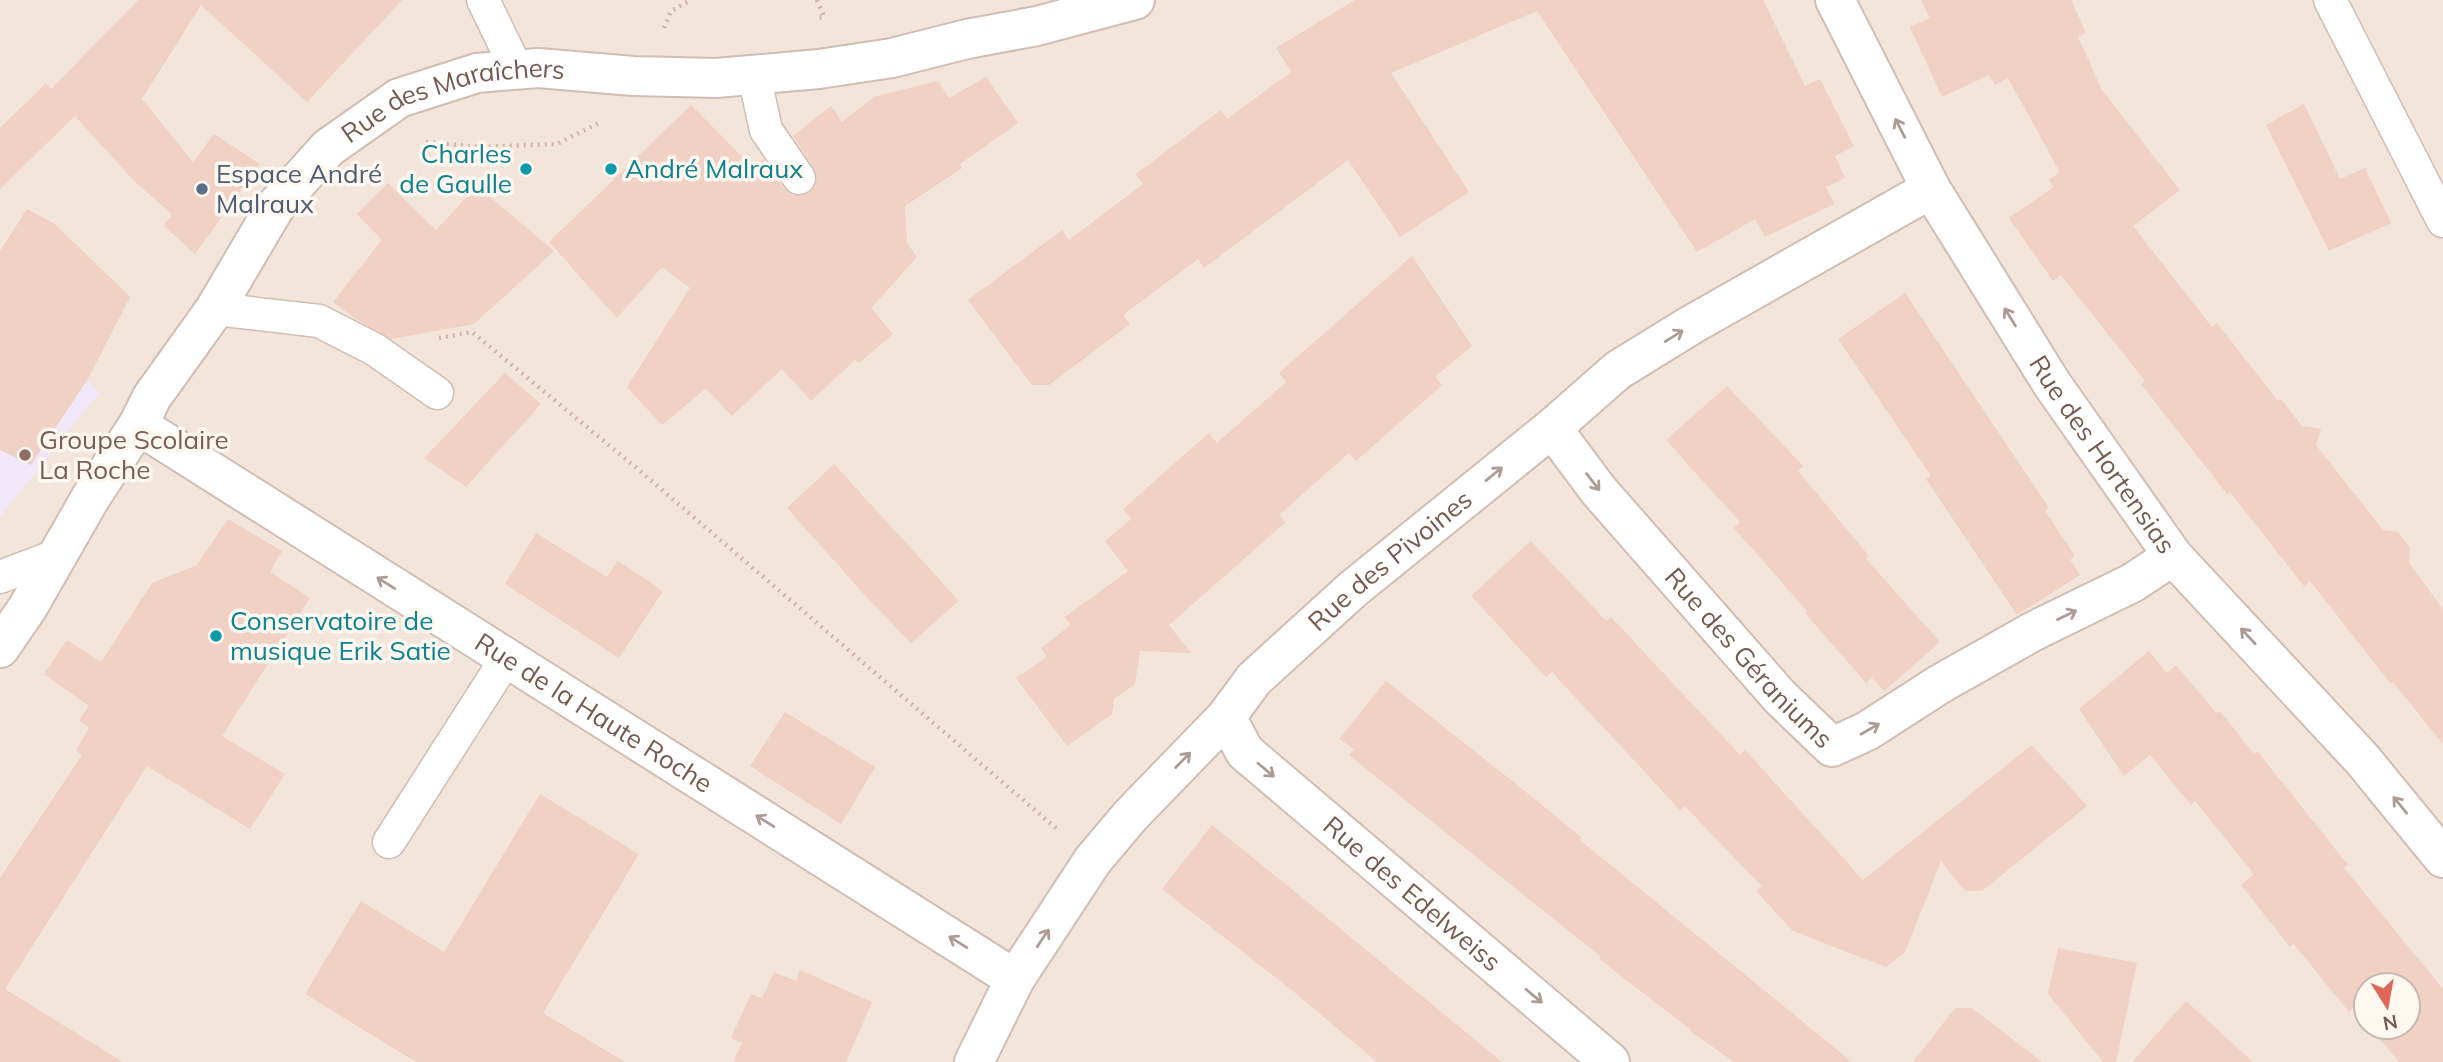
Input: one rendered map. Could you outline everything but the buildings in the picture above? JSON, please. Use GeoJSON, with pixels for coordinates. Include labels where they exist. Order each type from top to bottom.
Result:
{"type":"FeatureCollection","features":[{"type":"Feature","properties":{"kind":"street","name":"Rue des Maraîchers"},"geometry":{"type":"LineString","coordinates":[[0,648],[28,607],[91,497],[138,425],[152,397],[215,309],[275,206],[328,148],[399,98],[477,73],[538,68],[633,76],[716,78],[892,58],[967,39],[1037,26],[1135,0]]}},
{"type":"Feature","properties":{"kind":"street","name":"Rue des Hortensias"},"geometry":{"type":"LineString","coordinates":[[1835,0],[1931,189],[2052,384],[2173,556],[2362,759],[2443,858]]}},
{"type":"Feature","properties":{"kind":"street","name":"Rue des Pivoines"},"geometry":{"type":"LineString","coordinates":[[974,1062],[1016,979],[1093,860],[1131,815],[1226,717],[1254,679],[1353,589],[1552,428],[1618,370],[1690,325],[1931,189]]}},
{"type":"Feature","properties":{"kind":"street","name":"Rue de la Haute Roche"},"geometry":{"type":"LineString","coordinates":[[138,425],[1016,979]]}},
{"type":"Feature","properties":{"kind":"street","name":"Rue des Géraniums"},"geometry":{"type":"LineString","coordinates":[[1552,428],[1600,491],[1780,697],[1832,747],[1867,731],[1940,684],[2032,632],[2132,583],[2173,556]]}},
{"type":"Feature","properties":{"kind":"street","name":"Rue des Edelweiss"},"geometry":{"type":"LineString","coordinates":[[1226,717],[1245,752],[1610,1062]]}},
{"type":"Feature","properties":{"kind":"lane"},"geometry":{"type":"LineString","coordinates":[[482,0],[517,70]]}},
{"type":"Feature","properties":{"kind":"lane"},"geometry":{"type":"LineString","coordinates":[[2330,0],[2443,221]]}},
{"type":"Feature","properties":{"kind":"lane"},"geometry":{"type":"LineString","coordinates":[[754,75],[766,130],[799,178]]}},
{"type":"Feature","properties":{"kind":"lane"},"geometry":{"type":"LineString","coordinates":[[215,309],[319,321],[374,349],[437,393]]}},
{"type":"Feature","properties":{"kind":"lane"},"geometry":{"type":"LineString","coordinates":[[0,576],[58,555]]}},
{"type":"Feature","properties":{"kind":"lane"},"geometry":{"type":"LineString","coordinates":[[389,842],[506,659]]}},
{"type":"Feature","properties":{"kind":"path"},"geometry":{"type":"LineString","coordinates":[[381,111],[426,142],[480,147],[558,144],[601,122],[633,76]]}},
{"type":"Feature","properties":{"kind":"path"},"geometry":{"type":"LineString","coordinates":[[374,349],[472,332],[643,474],[1093,860]]}},
{"type":"Feature","properties":{"kind":"shaded area"},"geometry":{"type":"Polygon","coordinates":[[[0,0],[2443,0],[2443,1062],[0,1062],[0,0]]]}},
{"type":"Feature","properties":{"kind":"shaded area","name":"Groupe Scolaire La Roche"},"geometry":{"type":"Polygon","coordinates":[[[0,276],[99,393],[0,517],[0,276]]]}},
{"type":"Feature","properties":{"kind":"place","name":"Charles de Gaulle"},"geometry":{"type":"Point","coordinates":[526,169]}},
{"type":"Feature","properties":{"kind":"place","name":"André Malraux"},"geometry":{"type":"Point","coordinates":[611,169]}},
{"type":"Feature","properties":{"kind":"place","name":"Espace André Malraux"},"geometry":{"type":"Point","coordinates":[202,189]}},
{"type":"Feature","properties":{"kind":"place","name":"Groupe Scolaire La Roche"},"geometry":{"type":"Point","coordinates":[25,455]}},
{"type":"Feature","properties":{"kind":"place","name":"Conservatoire de musique Erik Satie"},"geometry":{"type":"Point","coordinates":[216,636]}}]}
